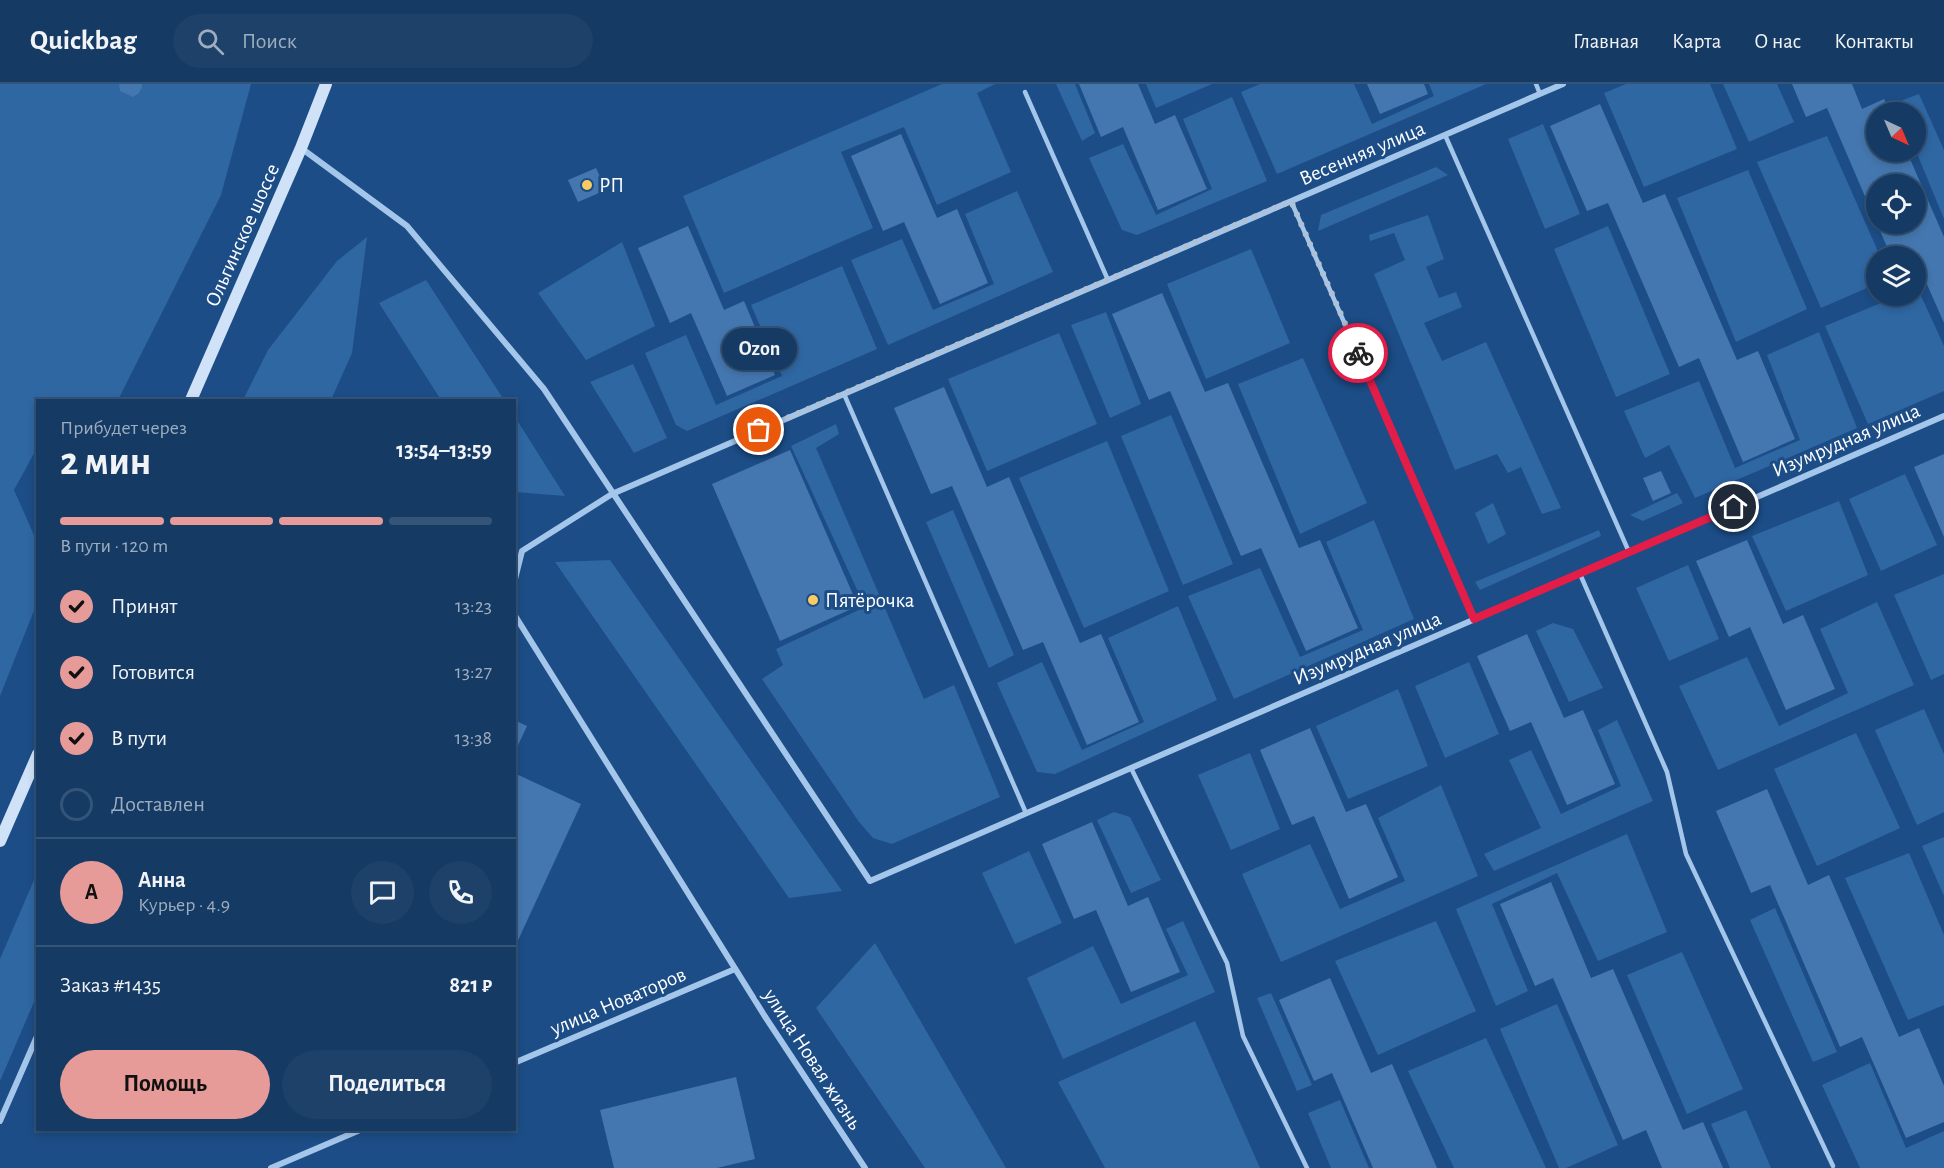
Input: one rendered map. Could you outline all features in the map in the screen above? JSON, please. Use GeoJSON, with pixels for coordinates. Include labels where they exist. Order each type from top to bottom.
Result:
{"type":"FeatureCollection","features":[{"type":"Feature","properties":{"kind":"main road","name":"Ольгинское шоссе"},"geometry":{"type":"LineString","coordinates":[[191,399],[302,148],[326,84]]}},
{"type":"Feature","properties":{"kind":"main road"},"geometry":{"type":"LineString","coordinates":[[0,841],[36,759]]}},
{"type":"Feature","properties":{"kind":"street","name":"Весенняя улица"},"geometry":{"type":"LineString","coordinates":[[522,551],[612,494],[1563,84]]}},
{"type":"Feature","properties":{"kind":"street"},"geometry":{"type":"LineString","coordinates":[[302,148],[407,226],[544,389],[612,494]]}},
{"type":"Feature","properties":{"kind":"street","name":"Изумрудная улица"},"geometry":{"type":"LineString","coordinates":[[612,494],[870,881],[1944,416]]}},
{"type":"Feature","properties":{"kind":"street"},"geometry":{"type":"LineString","coordinates":[[516,550],[522,551],[516,575]]}},
{"type":"Feature","properties":{"kind":"street","name":"улица Новая жизнь"},"geometry":{"type":"LineString","coordinates":[[516,617],[735,969],[865,1168]]}},
{"type":"Feature","properties":{"kind":"street","name":"улица Новаторов"},"geometry":{"type":"LineString","coordinates":[[516,1062],[735,969]]}},
{"type":"Feature","properties":{"kind":"street"},"geometry":{"type":"LineString","coordinates":[[0,1121],[36,1039]]}},
{"type":"Feature","properties":{"kind":"street"},"geometry":{"type":"LineString","coordinates":[[271,1168],[358,1131]]}},
{"type":"Feature","properties":{"kind":"lane"},"geometry":{"type":"LineString","coordinates":[[1536,84],[1540,94]]}},
{"type":"Feature","properties":{"kind":"lane"},"geometry":{"type":"LineString","coordinates":[[1025,92],[1108,280]]}},
{"type":"Feature","properties":{"kind":"lane"},"geometry":{"type":"LineString","coordinates":[[1445,135],[1629,552]]}},
{"type":"Feature","properties":{"kind":"lane"},"geometry":{"type":"LineString","coordinates":[[1291,201],[1474,619]]}},
{"type":"Feature","properties":{"kind":"lane"},"geometry":{"type":"LineString","coordinates":[[844,394],[1026,813]]}},
{"type":"Feature","properties":{"kind":"lane"},"geometry":{"type":"LineString","coordinates":[[1580,574],[1667,772],[1686,854],[1833,1166]]}},
{"type":"Feature","properties":{"kind":"lane"},"geometry":{"type":"LineString","coordinates":[[1131,768],[1227,963],[1243,1036],[1307,1168]]}},
{"type":"Feature","properties":{"kind":"shaded area"},"geometry":{"type":"Polygon","coordinates":[[[0,84],[251,84],[221,195],[119,399],[36,399],[36,450],[14,490],[36,540],[36,606],[0,696],[0,84]]]}},
{"type":"Feature","properties":{"kind":"shaded area"},"geometry":{"type":"Polygon","coordinates":[[[942,84],[995,84],[977,93],[1011,172],[937,205],[904,127],[841,152],[873,228],[724,293],[683,196],[942,84]]]}},
{"type":"Feature","properties":{"kind":"shaded area"},"geometry":{"type":"Polygon","coordinates":[[[1056,84],[1075,84],[1095,133],[1082,141],[1056,84]]]}},
{"type":"Feature","properties":{"kind":"shaded area"},"geometry":{"type":"Polygon","coordinates":[[[1146,84],[1212,84],[1156,108],[1146,84]]]}},
{"type":"Feature","properties":{"kind":"shaded area"},"geometry":{"type":"Polygon","coordinates":[[[1260,84],[1354,84],[1372,124],[1434,96],[1429,84],[1486,84],[1277,174],[1241,92],[1260,84]]]}},
{"type":"Feature","properties":{"kind":"shaded area"},"geometry":{"type":"Polygon","coordinates":[[[1626,84],[1710,84],[1737,149],[1644,187],[1604,93],[1626,84]]]}},
{"type":"Feature","properties":{"kind":"shaded area"},"geometry":{"type":"Polygon","coordinates":[[[1723,84],[1777,84],[1794,122],[1749,142],[1723,84]]]}},
{"type":"Feature","properties":{"kind":"shaded area"},"geometry":{"type":"Polygon","coordinates":[[[1919,94],[1923,102],[1898,102],[1919,94]]]}},
{"type":"Feature","properties":{"kind":"shaded area"},"geometry":{"type":"Polygon","coordinates":[[[1232,97],[1267,181],[1137,235],[1122,230],[1089,158],[1123,144],[1156,215],[1212,189],[1183,119],[1232,97]]]}},
{"type":"Feature","properties":{"kind":"shaded area"},"geometry":{"type":"Polygon","coordinates":[[[1926,110],[1944,150],[1944,219],[1921,162],[1926,162],[1926,110]]]}},
{"type":"Feature","properties":{"kind":"shaded area"},"geometry":{"type":"Polygon","coordinates":[[[1543,124],[1580,214],[1545,229],[1508,139],[1543,124]]]}},
{"type":"Feature","properties":{"kind":"shaded area"},"geometry":{"type":"Polygon","coordinates":[[[1827,136],[1866,224],[1866,234],[1870,234],[1876,246],[1866,246],[1866,288],[1821,308],[1757,162],[1827,136]]]}},
{"type":"Feature","properties":{"kind":"shaded area"},"geometry":{"type":"Polygon","coordinates":[[[1436,167],[1448,175],[1318,231],[1321,215],[1436,167]]]}},
{"type":"Feature","properties":{"kind":"shaded area"},"geometry":{"type":"Polygon","coordinates":[[[1748,170],[1807,309],[1736,342],[1677,198],[1748,170]]]}},
{"type":"Feature","properties":{"kind":"shaded area"},"geometry":{"type":"Polygon","coordinates":[[[1017,191],[1053,272],[888,345],[851,260],[902,239],[933,310],[994,284],[965,214],[1017,191]]]}},
{"type":"Feature","properties":{"kind":"shaded area"},"geometry":{"type":"Polygon","coordinates":[[[1428,215],[1444,259],[1426,267],[1439,298],[1456,292],[1462,307],[1424,323],[1442,361],[1486,342],[1561,508],[1542,514],[1521,467],[1508,473],[1497,454],[1455,470],[1374,274],[1405,260],[1394,233],[1370,241],[1369,235],[1428,215]]]}},
{"type":"Feature","properties":{"kind":"shaded area"},"geometry":{"type":"Polygon","coordinates":[[[1608,226],[1670,374],[1616,397],[1554,249],[1608,226]]]}},
{"type":"Feature","properties":{"kind":"shaded area"},"geometry":{"type":"Polygon","coordinates":[[[367,237],[352,353],[331,399],[244,399],[268,350],[337,261],[367,237]]]}},
{"type":"Feature","properties":{"kind":"shaded area"},"geometry":{"type":"Polygon","coordinates":[[[622,242],[655,326],[586,360],[538,293],[622,242]]]}},
{"type":"Feature","properties":{"kind":"shaded area"},"geometry":{"type":"Polygon","coordinates":[[[1251,249],[1290,343],[1206,379],[1167,284],[1251,249]]]}},
{"type":"Feature","properties":{"kind":"shaded area"},"geometry":{"type":"Polygon","coordinates":[[[842,266],[877,349],[687,431],[676,425],[645,353],[686,335],[716,405],[782,376],[751,305],[842,266]]]}},
{"type":"Feature","properties":{"kind":"shaded area"},"geometry":{"type":"Polygon","coordinates":[[[426,280],[503,399],[440,399],[379,303],[426,280]]]}},
{"type":"Feature","properties":{"kind":"shaded area"},"geometry":{"type":"Polygon","coordinates":[[[1874,306],[1926,306],[1944,346],[1944,391],[1868,424],[1825,326],[1874,306]]]}},
{"type":"Feature","properties":{"kind":"shaded area"},"geometry":{"type":"Polygon","coordinates":[[[1106,312],[1141,404],[1110,418],[1071,325],[1106,312]]]}},
{"type":"Feature","properties":{"kind":"shaded area"},"geometry":{"type":"Polygon","coordinates":[[[1819,332],[1857,428],[1695,498],[1669,445],[1645,458],[1624,411],[1699,381],[1735,468],[1800,440],[1767,355],[1819,332]]]}},
{"type":"Feature","properties":{"kind":"shaded area"},"geometry":{"type":"Polygon","coordinates":[[[1059,333],[1097,424],[987,471],[948,379],[1059,333]]]}},
{"type":"Feature","properties":{"kind":"shaded area"},"geometry":{"type":"Polygon","coordinates":[[[1303,358],[1367,503],[1300,534],[1238,384],[1303,358]]]}},
{"type":"Feature","properties":{"kind":"shaded area"},"geometry":{"type":"Polygon","coordinates":[[[633,364],[667,438],[634,453],[590,382],[633,364]]]}},
{"type":"Feature","properties":{"kind":"shaded area"},"geometry":{"type":"Polygon","coordinates":[[[1171,415],[1233,564],[1183,585],[1121,436],[1171,415]]]}},
{"type":"Feature","properties":{"kind":"shaded area"},"geometry":{"type":"Polygon","coordinates":[[[516,419],[565,496],[516,492],[516,419]]]}},
{"type":"Feature","properties":{"kind":"shaded area"},"geometry":{"type":"Polygon","coordinates":[[[836,424],[839,434],[816,448],[924,699],[954,685],[1000,797],[892,844],[873,838],[859,822],[762,679],[783,665],[776,649],[865,607],[791,446],[836,424]]]}},
{"type":"Feature","properties":{"kind":"shaded area"},"geometry":{"type":"Polygon","coordinates":[[[1107,441],[1169,591],[1084,628],[1019,478],[1107,441]]]}},
{"type":"Feature","properties":{"kind":"shaded area"},"geometry":{"type":"Polygon","coordinates":[[[1905,474],[1937,545],[1881,571],[1849,499],[1905,474]]]}},
{"type":"Feature","properties":{"kind":"shaded area"},"geometry":{"type":"Polygon","coordinates":[[[1677,493],[1683,503],[1643,521],[1630,515],[1677,493]]]}},
{"type":"Feature","properties":{"kind":"shaded area"},"geometry":{"type":"Polygon","coordinates":[[[1839,501],[1868,575],[1786,611],[1752,536],[1839,501]]]}},
{"type":"Feature","properties":{"kind":"shaded area"},"geometry":{"type":"Polygon","coordinates":[[[1493,503],[1506,534],[1488,544],[1475,513],[1493,503]]]}},
{"type":"Feature","properties":{"kind":"shaded area"},"geometry":{"type":"Polygon","coordinates":[[[953,510],[1014,655],[989,668],[926,522],[953,510]]]}},
{"type":"Feature","properties":{"kind":"shaded area"},"geometry":{"type":"Polygon","coordinates":[[[1374,520],[1414,619],[1234,699],[1188,596],[1260,568],[1300,657],[1363,630],[1326,542],[1374,520]]]}},
{"type":"Feature","properties":{"kind":"shaded area"},"geometry":{"type":"Polygon","coordinates":[[[1599,530],[1601,536],[1480,590],[1475,582],[1599,530]]]}},
{"type":"Feature","properties":{"kind":"shaded area"},"geometry":{"type":"Polygon","coordinates":[[[610,560],[842,891],[789,898],[555,562],[610,560]]]}},
{"type":"Feature","properties":{"kind":"shaded area"},"geometry":{"type":"Polygon","coordinates":[[[1688,565],[1719,639],[1669,661],[1636,588],[1688,565]]]}},
{"type":"Feature","properties":{"kind":"shaded area"},"geometry":{"type":"Polygon","coordinates":[[[1944,574],[1944,674],[1931,680],[1894,595],[1944,574]]]}},
{"type":"Feature","properties":{"kind":"shaded area"},"geometry":{"type":"Polygon","coordinates":[[[1877,602],[1914,685],[1718,770],[1679,686],[1747,657],[1779,726],[1848,693],[1820,629],[1877,602]]]}},
{"type":"Feature","properties":{"kind":"shaded area"},"geometry":{"type":"Polygon","coordinates":[[[1178,606],[1217,700],[1055,774],[1037,772],[997,683],[1042,662],[1082,750],[1144,722],[1108,638],[1178,606]]]}},
{"type":"Feature","properties":{"kind":"shaded area"},"geometry":{"type":"Polygon","coordinates":[[[1553,623],[1573,629],[1603,688],[1569,702],[1536,631],[1553,623]]]}},
{"type":"Feature","properties":{"kind":"shaded area"},"geometry":{"type":"Polygon","coordinates":[[[1469,662],[1499,734],[1445,758],[1415,686],[1469,662]]]}},
{"type":"Feature","properties":{"kind":"shaded area"},"geometry":{"type":"Polygon","coordinates":[[[1398,689],[1428,766],[1348,799],[1316,726],[1398,689]]]}},
{"type":"Feature","properties":{"kind":"shaded area"},"geometry":{"type":"Polygon","coordinates":[[[1924,709],[1944,754],[1944,812],[1917,825],[1875,730],[1924,709]]]}},
{"type":"Feature","properties":{"kind":"shaded area"},"geometry":{"type":"Polygon","coordinates":[[[1617,720],[1653,801],[1494,871],[1484,854],[1541,828],[1509,760],[1531,750],[1561,814],[1621,786],[1598,730],[1617,720]]]}},
{"type":"Feature","properties":{"kind":"shaded area"},"geometry":{"type":"Polygon","coordinates":[[[1856,733],[1900,828],[1817,866],[1774,769],[1856,733]]]}},
{"type":"Feature","properties":{"kind":"shaded area"},"geometry":{"type":"Polygon","coordinates":[[[1250,753],[1280,829],[1231,850],[1198,775],[1250,753]]]}},
{"type":"Feature","properties":{"kind":"shaded area"},"geometry":{"type":"Polygon","coordinates":[[[1441,785],[1478,876],[1281,962],[1242,874],[1310,844],[1340,909],[1405,881],[1378,818],[1441,785]]]}},
{"type":"Feature","properties":{"kind":"shaded area"},"geometry":{"type":"Polygon","coordinates":[[[1114,812],[1130,817],[1161,880],[1131,893],[1097,820],[1114,812]]]}},
{"type":"Feature","properties":{"kind":"shaded area"},"geometry":{"type":"Polygon","coordinates":[[[1627,834],[1667,932],[1598,961],[1557,873],[1492,904],[1528,991],[1496,1006],[1456,909],[1627,834]]]}},
{"type":"Feature","properties":{"kind":"shaded area"},"geometry":{"type":"Polygon","coordinates":[[[1944,837],[1944,896],[1922,846],[1944,837]]]}},
{"type":"Feature","properties":{"kind":"shaded area"},"geometry":{"type":"Polygon","coordinates":[[[1029,851],[1062,923],[1015,944],[982,873],[1029,851]]]}},
{"type":"Feature","properties":{"kind":"shaded area"},"geometry":{"type":"Polygon","coordinates":[[[1909,853],[1944,935],[1944,1005],[1908,1020],[1845,878],[1909,853]]]}},
{"type":"Feature","properties":{"kind":"shaded area"},"geometry":{"type":"Polygon","coordinates":[[[36,875],[36,997],[0,1081],[0,959],[36,875]]]}},
{"type":"Feature","properties":{"kind":"shaded area"},"geometry":{"type":"Polygon","coordinates":[[[1775,908],[1837,1052],[1813,1062],[1750,920],[1775,908]]]}},
{"type":"Feature","properties":{"kind":"shaded area"},"geometry":{"type":"Polygon","coordinates":[[[1183,921],[1215,992],[1063,1059],[1027,978],[1093,946],[1121,1004],[1188,975],[1166,929],[1183,921]]]}},
{"type":"Feature","properties":{"kind":"shaded area"},"geometry":{"type":"Polygon","coordinates":[[[1436,921],[1476,1011],[1378,1055],[1335,961],[1436,921]]]}},
{"type":"Feature","properties":{"kind":"shaded area"},"geometry":{"type":"Polygon","coordinates":[[[875,943],[1006,1168],[925,1168],[816,1008],[875,943]]]}},
{"type":"Feature","properties":{"kind":"shaded area"},"geometry":{"type":"Polygon","coordinates":[[[1682,952],[1743,1089],[1687,1114],[1627,975],[1682,952]]]}},
{"type":"Feature","properties":{"kind":"shaded area"},"geometry":{"type":"Polygon","coordinates":[[[1271,993],[1312,1085],[1297,1091],[1257,998],[1271,993]]]}},
{"type":"Feature","properties":{"kind":"shaded area"},"geometry":{"type":"Polygon","coordinates":[[[1557,1004],[1618,1145],[1566,1168],[1559,1168],[1500,1029],[1557,1004]]]}},
{"type":"Feature","properties":{"kind":"shaded area"},"geometry":{"type":"Polygon","coordinates":[[[1195,1021],[1260,1168],[1105,1168],[1058,1082],[1195,1021]]]}},
{"type":"Feature","properties":{"kind":"shaded area"},"geometry":{"type":"Polygon","coordinates":[[[1486,1038],[1546,1168],[1454,1168],[1408,1071],[1486,1038]]]}},
{"type":"Feature","properties":{"kind":"shaded area"},"geometry":{"type":"Polygon","coordinates":[[[1870,1063],[1906,1148],[1944,1131],[1944,1168],[1860,1168],[1822,1085],[1870,1063]]]}},
{"type":"Feature","properties":{"kind":"shaded area"},"geometry":{"type":"Polygon","coordinates":[[[1340,1100],[1369,1168],[1331,1168],[1308,1113],[1340,1100]]]}},
{"type":"Feature","properties":{"kind":"shaded area"},"geometry":{"type":"Polygon","coordinates":[[[1746,1110],[1771,1168],[1730,1168],[1711,1124],[1746,1110]]]}},
{"type":"Feature","properties":{"kind":"building"},"geometry":{"type":"Polygon","coordinates":[[[119,84],[142,84],[142,87],[133,97],[120,91],[119,84]]]}},
{"type":"Feature","properties":{"kind":"building"},"geometry":{"type":"Polygon","coordinates":[[[1079,84],[1138,84],[1155,124],[1175,115],[1207,189],[1158,210],[1123,127],[1101,137],[1079,84]]]}},
{"type":"Feature","properties":{"kind":"building"},"geometry":{"type":"Polygon","coordinates":[[[1367,84],[1424,84],[1428,94],[1380,114],[1367,84]]]}},
{"type":"Feature","properties":{"kind":"building"},"geometry":{"type":"Polygon","coordinates":[[[1792,84],[1852,84],[1862,109],[1866,107],[1866,162],[1911,162],[1917,174],[1866,174],[1866,199],[1827,108],[1806,117],[1792,84]]]}},
{"type":"Feature","properties":{"kind":"building"},"geometry":{"type":"Polygon","coordinates":[[[1600,104],[1643,203],[1665,194],[1737,360],[1758,351],[1795,439],[1743,462],[1699,358],[1679,367],[1608,203],[1587,211],[1550,126],[1600,104]]]}},
{"type":"Feature","properties":{"kind":"building"},"geometry":{"type":"Polygon","coordinates":[[[901,134],[937,218],[957,209],[988,283],[940,304],[904,222],[883,231],[851,156],[901,134]]]}},
{"type":"Feature","properties":{"kind":"building","name":"РП"},"geometry":{"type":"Polygon","coordinates":[[[596,168],[606,190],[578,202],[568,180],[596,168]]]}},
{"type":"Feature","properties":{"kind":"building"},"geometry":{"type":"Polygon","coordinates":[[[1926,196],[1944,237],[1944,323],[1926,282],[1926,246],[1887,246],[1881,234],[1926,234],[1926,196]]]}},
{"type":"Feature","properties":{"kind":"building"},"geometry":{"type":"Polygon","coordinates":[[[688,226],[724,310],[744,301],[775,375],[727,396],[691,313],[670,323],[638,248],[688,226]]]}},
{"type":"Feature","properties":{"kind":"building"},"geometry":{"type":"Polygon","coordinates":[[[1162,293],[1205,392],[1228,383],[1299,548],[1320,540],[1358,628],[1306,651],[1261,548],[1241,556],[1170,391],[1149,400],[1112,314],[1162,293]]]}},
{"type":"Feature","properties":{"kind":"building"},"geometry":{"type":"Polygon","coordinates":[[[944,387],[987,487],[1009,477],[1080,643],[1101,634],[1139,722],[1087,745],[1043,642],[1023,650],[952,486],[931,494],[894,408],[944,387]]]}},
{"type":"Feature","properties":{"kind":"building"},"geometry":{"type":"Polygon","coordinates":[[[790,450],[858,606],[780,641],[712,484],[790,450]]]}},
{"type":"Feature","properties":{"kind":"building"},"geometry":{"type":"Polygon","coordinates":[[[1944,454],[1944,537],[1914,467],[1944,454]]]}},
{"type":"Feature","properties":{"kind":"building"},"geometry":{"type":"Polygon","coordinates":[[[1661,471],[1671,493],[1653,501],[1643,478],[1661,471]]]}},
{"type":"Feature","properties":{"kind":"building"},"geometry":{"type":"Polygon","coordinates":[[[1747,540],[1783,624],[1803,615],[1835,689],[1786,710],[1750,627],[1729,637],[1696,561],[1747,540]]]}},
{"type":"Feature","properties":{"kind":"building"},"geometry":{"type":"Polygon","coordinates":[[[1527,634],[1564,718],[1583,710],[1615,784],[1567,805],[1531,722],[1510,731],[1477,656],[1527,634]]]}},
{"type":"Feature","properties":{"kind":"building"},"geometry":{"type":"Polygon","coordinates":[[[516,721],[527,726],[516,750],[516,721]]]}},
{"type":"Feature","properties":{"kind":"building"},"geometry":{"type":"Polygon","coordinates":[[[1310,728],[1346,812],[1366,804],[1398,877],[1349,899],[1314,816],[1292,825],[1260,750],[1310,728]]]}},
{"type":"Feature","properties":{"kind":"building"},"geometry":{"type":"Polygon","coordinates":[[[516,774],[581,804],[516,945],[516,774]]]}},
{"type":"Feature","properties":{"kind":"building"},"geometry":{"type":"Polygon","coordinates":[[[1767,789],[1808,885],[1829,875],[1899,1037],[1919,1028],[1944,1086],[1944,1122],[1906,1138],[1862,1037],[1840,1047],[1770,885],[1751,893],[1716,811],[1767,789]]]}},
{"type":"Feature","properties":{"kind":"building"},"geometry":{"type":"Polygon","coordinates":[[[1092,822],[1128,906],[1148,897],[1180,972],[1131,992],[1096,910],[1074,919],[1042,844],[1092,822]]]}},
{"type":"Feature","properties":{"kind":"building"},"geometry":{"type":"Polygon","coordinates":[[[1551,882],[1591,978],[1613,969],[1683,1130],[1703,1122],[1723,1168],[1662,1168],[1646,1130],[1623,1140],[1553,978],[1535,986],[1500,904],[1551,882]]]}},
{"type":"Feature","properties":{"kind":"building"},"geometry":{"type":"Polygon","coordinates":[[[1330,978],[1371,1073],[1392,1064],[1437,1168],[1373,1168],[1332,1073],[1314,1081],[1279,1000],[1330,978]]]}},
{"type":"Feature","properties":{"kind":"building"},"geometry":{"type":"Polygon","coordinates":[[[736,1077],[755,1159],[717,1168],[614,1168],[600,1110],[736,1077]]]}},
{"type":"Feature","properties":{"kind":"way so far"},"geometry":{"type":"LineString","coordinates":[[759,430],[1291,201],[1358,353]]}},
{"type":"Feature","properties":{"kind":"place","name":"РП"},"geometry":{"type":"Point","coordinates":[587,185]}},
{"type":"Feature","properties":{"kind":"place","name":"Ozon"},"geometry":{"type":"Point","coordinates":[759,430]}},
{"type":"Feature","properties":{"kind":"place","name":"Пятёрочка"},"geometry":{"type":"Point","coordinates":[813,600]}},
{"type":"Feature","properties":{"kind":"route"},"geometry":{"type":"LineString","coordinates":[[1358,353],[1474,619],[1734,507]]}}]}
